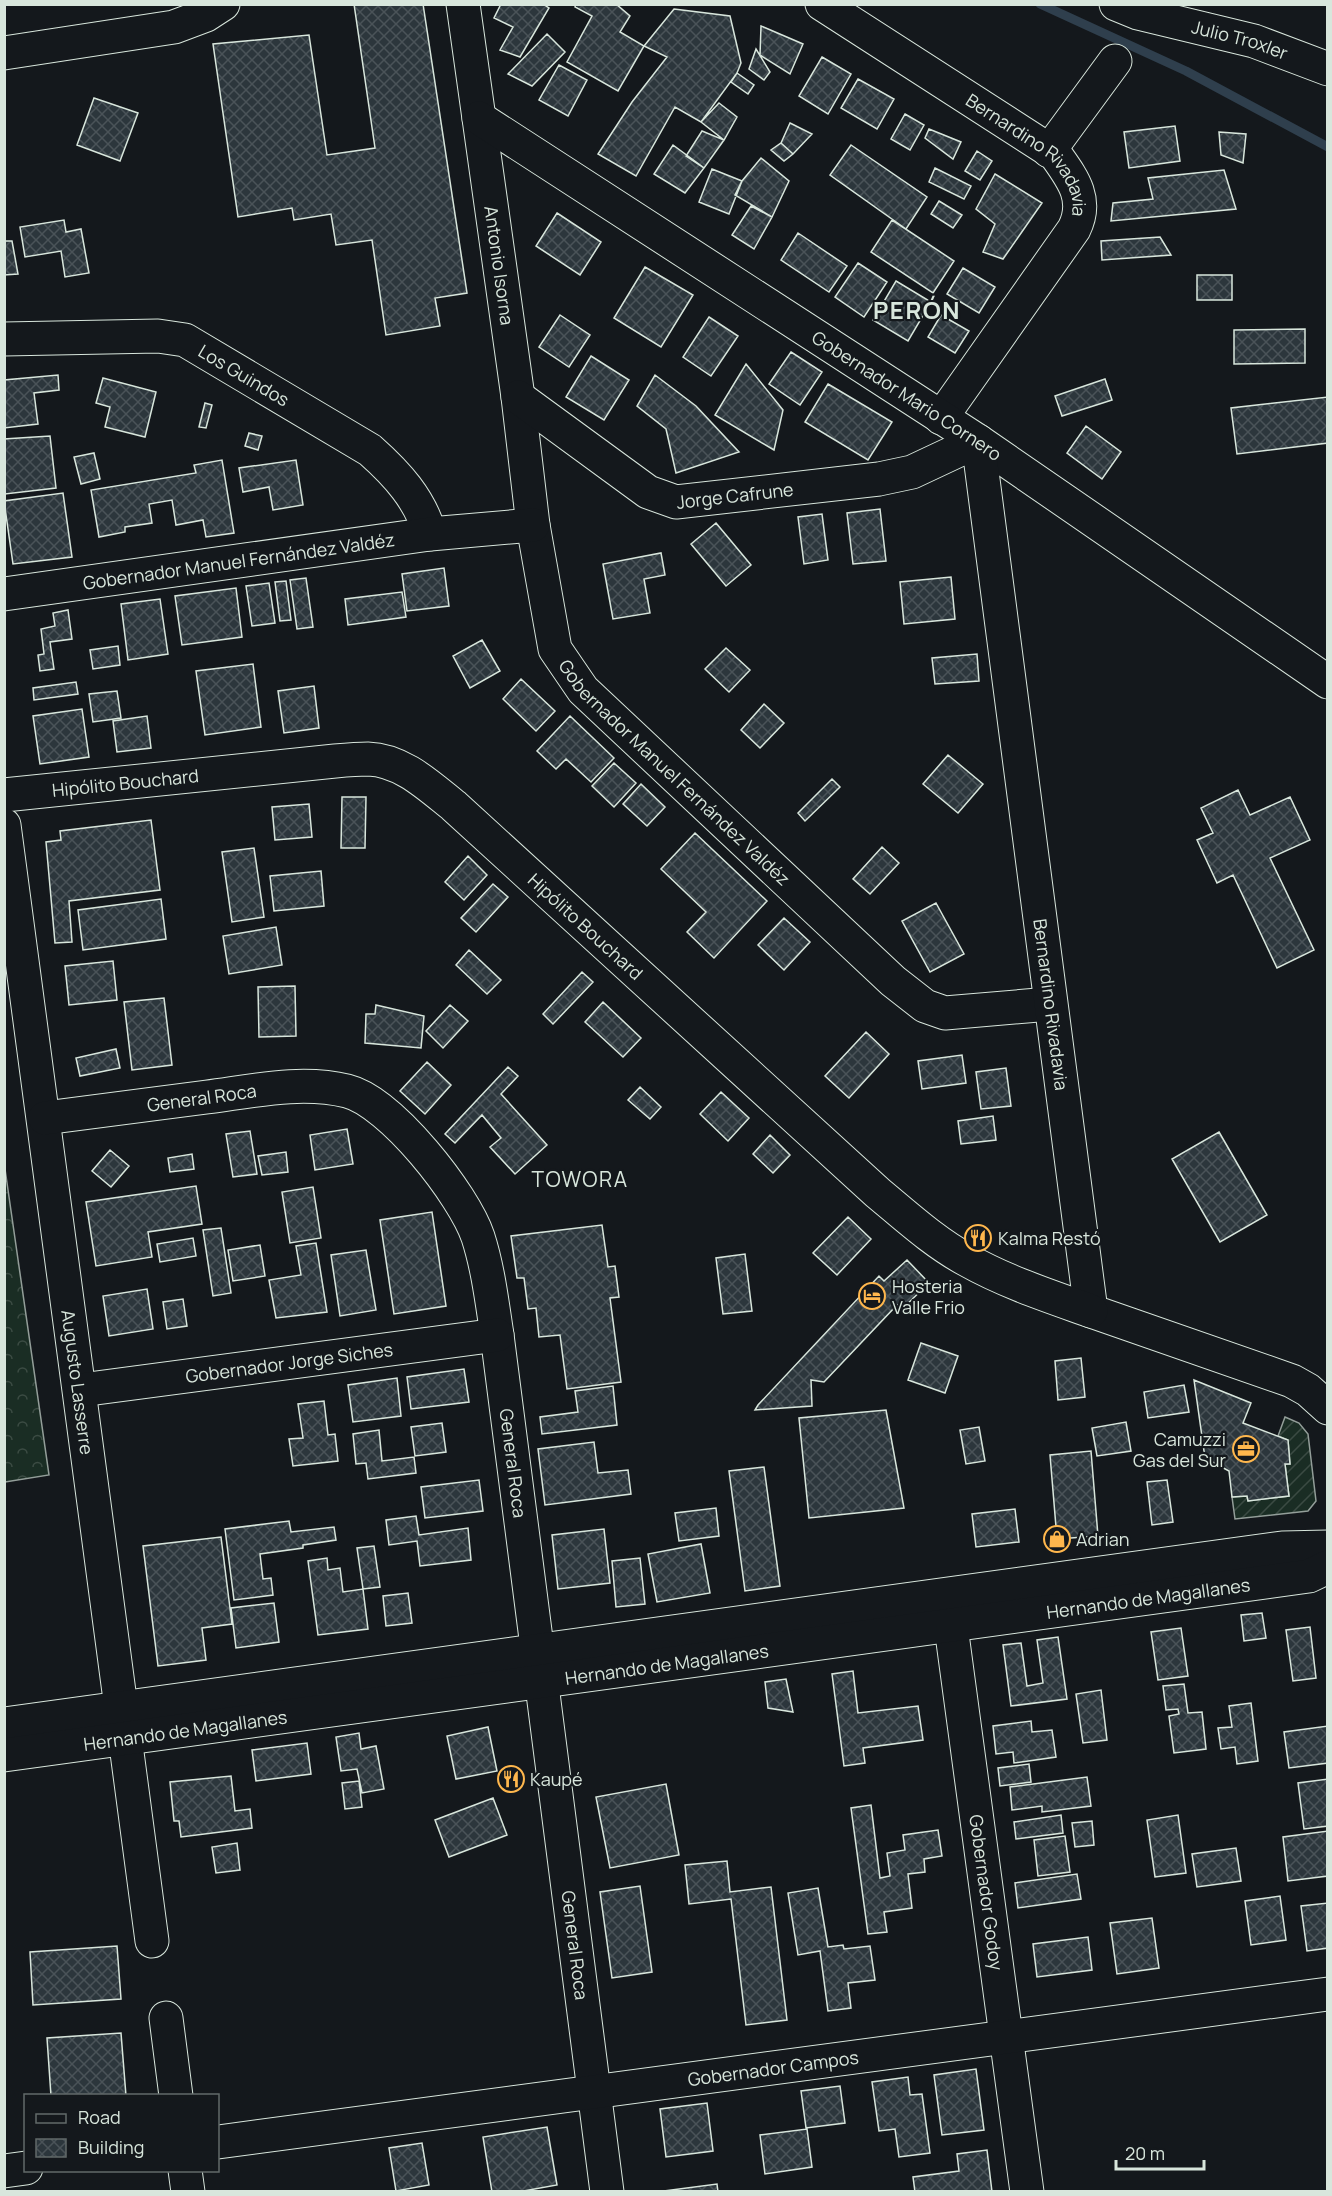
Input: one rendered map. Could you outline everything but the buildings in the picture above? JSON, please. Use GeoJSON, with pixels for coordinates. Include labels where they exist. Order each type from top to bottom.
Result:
{"type":"FeatureCollection","features":[{"type":"Feature","properties":{"kind":"street"},"geometry":{"type":"LineString","coordinates":[[4,53],[174,27],[206,15],[223,4]]}},
{"type":"Feature","properties":{"kind":"street","name":"Antonio Isorna"},"geometry":{"type":"LineString","coordinates":[[463,4],[518,397],[533,525]]}},
{"type":"Feature","properties":{"kind":"street","name":"Bernardino Rivadavia"},"geometry":{"type":"LineString","coordinates":[[822,4],[1055,154],[1072,178],[1081,203],[1080,217],[1074,229],[941,418]]}},
{"type":"Feature","properties":{"kind":"street","name":"Julio Troxler"},"geometry":{"type":"LineString","coordinates":[[1129,14],[1254,42],[1328,69]]}},
{"type":"Feature","properties":{"kind":"street"},"geometry":{"type":"LineString","coordinates":[[1049,151],[1115,61]]}},
{"type":"Feature","properties":{"kind":"street","name":"Gobernador Mario Cornero"},"geometry":{"type":"LineString","coordinates":[[479,118],[978,441],[1328,682]]}},
{"type":"Feature","properties":{"kind":"street","name":"Los Guindos"},"geometry":{"type":"LineString","coordinates":[[4,339],[158,336],[185,340],[370,450],[392,468],[410,491],[425,517],[430,534]]}},
{"type":"Feature","properties":{"kind":"street","name":"Jorge Cafrune"},"geometry":{"type":"LineString","coordinates":[[518,397],[648,492],[676,502],[879,479],[912,472],[978,441]]}},
{"type":"Feature","properties":{"kind":"street","name":"Bernardino Rivadavia"},"geometry":{"type":"LineString","coordinates":[[978,441],[1091,1311]]}},
{"type":"Feature","properties":{"kind":"street","name":"Gobernador Manuel Fernández Valdéz"},"geometry":{"type":"LineString","coordinates":[[4,594],[430,534],[533,525],[555,649],[583,690],[893,981],[925,1006],[945,1012],[1050,1004]]}},
{"type":"Feature","properties":{"kind":"street","name":"Hipólito Bouchard"},"geometry":{"type":"LineString","coordinates":[[4,795],[335,761],[370,759],[393,764],[418,777],[454,806],[878,1193],[930,1237],[967,1261],[1025,1287],[1091,1311]]}},
{"type":"Feature","properties":{"kind":"street","name":"Augusto Lasserre"},"geometry":{"type":"LineString","coordinates":[[4,825],[45,1118],[152,1941]]}},
{"type":"Feature","properties":{"kind":"street","name":"General Roca"},"geometry":{"type":"LineString","coordinates":[[45,1118],[276,1088],[320,1086],[350,1092],[373,1104],[402,1127],[457,1195],[470,1217],[485,1261],[497,1335],[607,2192]]}},
{"type":"Feature","properties":{"kind":"street"},"geometry":{"type":"LineString","coordinates":[[1091,1311],[1292,1381],[1308,1390],[1328,1408]]}},
{"type":"Feature","properties":{"kind":"street","name":"Gobernador Jorge Siches"},"geometry":{"type":"LineString","coordinates":[[81,1390],[497,1335]]}},
{"type":"Feature","properties":{"kind":"street","name":"Hernando de Magallanes"},"geometry":{"type":"LineString","coordinates":[[949,1610],[1282,1548],[1328,1547]]}},
{"type":"Feature","properties":{"kind":"street","name":"Hernando de Magallanes"},"geometry":{"type":"LineString","coordinates":[[4,1755],[124,1723],[949,1610],[1309,1576],[1328,1567]]}},
{"type":"Feature","properties":{"kind":"street","name":"Gobernador Godoy"},"geometry":{"type":"LineString","coordinates":[[949,1610],[1027,2192]]}},
{"type":"Feature","properties":{"kind":"street","name":"Hernando de Magallanes"},"geometry":{"type":"LineString","coordinates":[[4,1724],[124,1723]]}},
{"type":"Feature","properties":{"kind":"street","name":"Gobernador Campos"},"geometry":{"type":"LineString","coordinates":[[219,2142],[1328,1994]]}},
{"type":"Feature","properties":{"kind":"street"},"geometry":{"type":"LineString","coordinates":[[166,2018],[176,2094]]}},
{"type":"Feature","properties":{"kind":"street"},"geometry":{"type":"LineString","coordinates":[[4,2171],[24,2168]]}},
{"type":"Feature","properties":{"kind":"street"},"geometry":{"type":"LineString","coordinates":[[186,2172],[188,2192]]}},
{"type":"Feature","properties":{"kind":"green space"},"geometry":{"type":"Polygon","coordinates":[[[5,1169],[49,1475],[4,1482],[5,1169]]]}},
{"type":"Feature","properties":{"kind":"green space"},"geometry":{"type":"Polygon","coordinates":[[[1285,1417],[1299,1423],[1308,1434],[1316,1501],[1308,1511],[1235,1519],[1232,1497],[1247,1496],[1248,1501],[1289,1496],[1285,1464],[1290,1464],[1288,1440],[1278,1436],[1285,1417]]]}},
{"type":"Feature","properties":{"kind":"waterway"},"geometry":{"type":"LineString","coordinates":[[1040,4],[1186,71],[1328,147]]}},
{"type":"Feature","properties":{"kind":"place","name":"Kalma Restó"},"geometry":{"type":"Point","coordinates":[978,1238]}},
{"type":"Feature","properties":{"kind":"place","name":"Hosteria Valle Frio"},"geometry":{"type":"Point","coordinates":[872,1296]}},
{"type":"Feature","properties":{"kind":"place","name":"Camuzzi Gas del Sur"},"geometry":{"type":"Point","coordinates":[1246,1449]}},
{"type":"Feature","properties":{"kind":"place","name":"Adrian"},"geometry":{"type":"Point","coordinates":[1057,1539]}},
{"type":"Feature","properties":{"kind":"place","name":"Kaupé"},"geometry":{"type":"Point","coordinates":[511,1779]}},
{"type":"Feature","properties":{"kind":"district","name":"PERÓN"},"geometry":{"type":"Point","coordinates":[917,309]}},
{"type":"Feature","properties":{"kind":"district","name":"TOWORA"},"geometry":{"type":"Point","coordinates":[580,1179]}}]}
